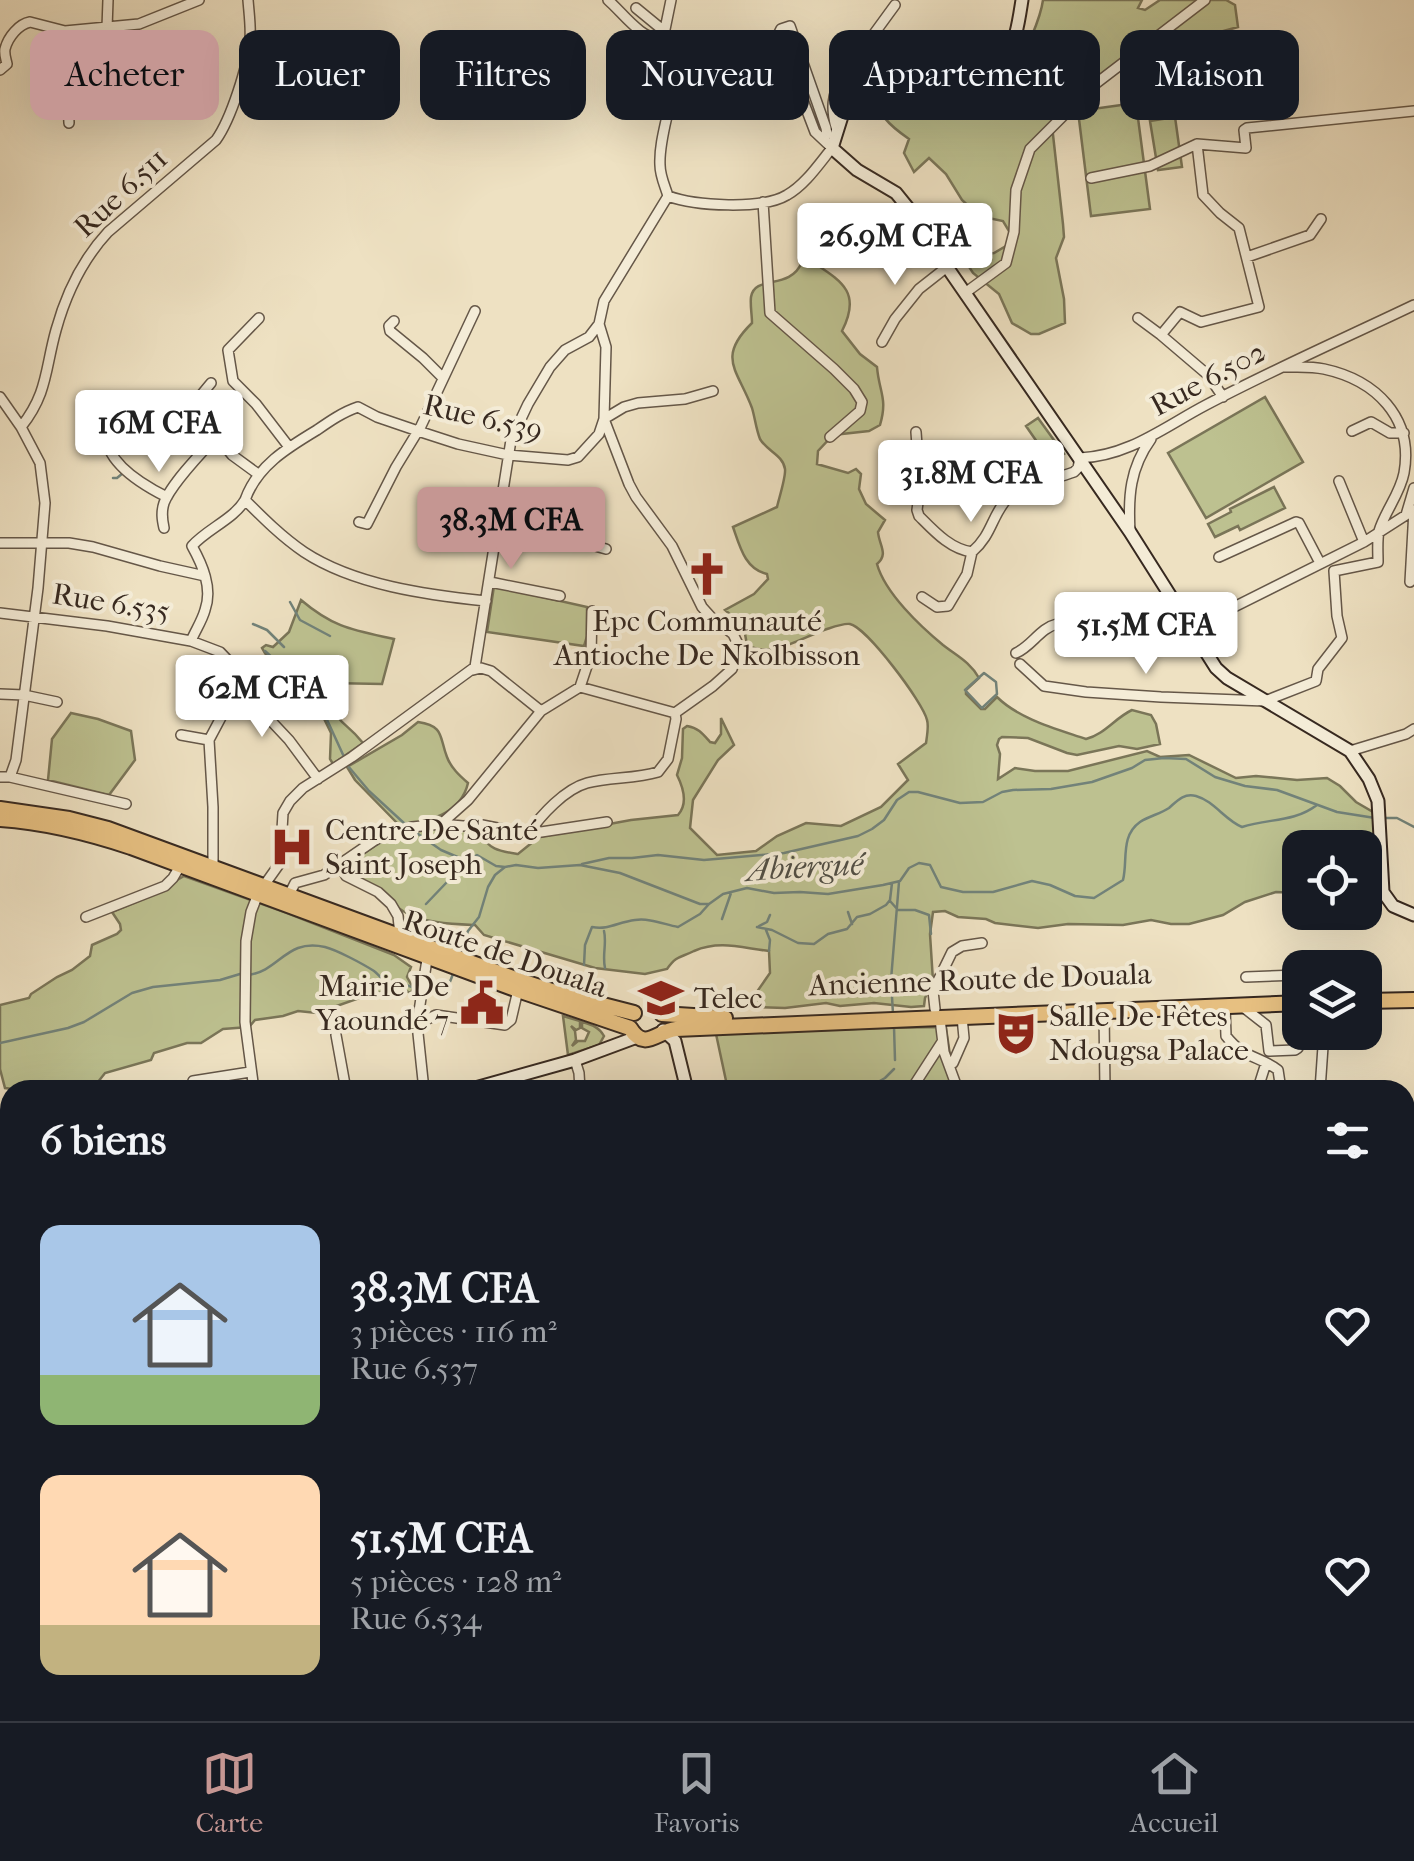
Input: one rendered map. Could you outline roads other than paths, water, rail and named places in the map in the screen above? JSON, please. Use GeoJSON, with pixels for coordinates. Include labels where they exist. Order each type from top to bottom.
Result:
{"type":"FeatureCollection","features":[{"type":"Feature","properties":{"kind":"main road"},"geometry":{"type":"LineString","coordinates":[[0,809],[89,823],[147,841],[261,890],[292,889],[428,951],[646,1019]]}},
{"type":"Feature","properties":{"kind":"main road","name":"Route de Douala"},"geometry":{"type":"LineString","coordinates":[[0,819],[99,837],[261,890],[428,951],[518,990],[646,1019],[893,1016]]}},
{"type":"Feature","properties":{"kind":"main road"},"geometry":{"type":"LineString","coordinates":[[1382,993],[1414,992]]}},
{"type":"Feature","properties":{"kind":"main road","name":"Ancienne Route de Douala"},"geometry":{"type":"LineString","coordinates":[[893,1016],[1282,997]]}},
{"type":"Feature","properties":{"kind":"main road"},"geometry":{"type":"LineString","coordinates":[[1382,1001],[1414,1000]]}},
{"type":"Feature","properties":{"kind":"main road"},"geometry":{"type":"LineString","coordinates":[[937,1014],[962,1018],[1282,1005]]}},
{"type":"Feature","properties":{"kind":"street"},"geometry":{"type":"LineString","coordinates":[[107,28],[108,0]]}},
{"type":"Feature","properties":{"kind":"street"},"geometry":{"type":"LineString","coordinates":[[79,30],[139,24],[199,0]]}},
{"type":"Feature","properties":{"kind":"street","name":"Rue 6.511"},"geometry":{"type":"LineString","coordinates":[[22,427],[44,390],[70,290],[96,245],[223,131],[250,43],[248,0]]}},
{"type":"Feature","properties":{"kind":"street"},"geometry":{"type":"LineString","coordinates":[[608,0],[638,30]]}},
{"type":"Feature","properties":{"kind":"street"},"geometry":{"type":"LineString","coordinates":[[666,30],[671,0]]}},
{"type":"Feature","properties":{"kind":"street"},"geometry":{"type":"LineString","coordinates":[[668,196],[690,202],[735,204],[783,198],[792,192],[828,143],[852,90],[862,82],[890,74],[975,76],[1001,63],[1010,48],[1022,0]]}},
{"type":"Feature","properties":{"kind":"street"},"geometry":{"type":"LineString","coordinates":[[966,293],[1006,263],[1014,232],[1016,190],[1030,149],[1094,85],[1204,0]]}},
{"type":"Feature","properties":{"kind":"street"},"geometry":{"type":"LineString","coordinates":[[836,127],[832,110],[840,79],[895,5]]}},
{"type":"Feature","properties":{"kind":"street"},"geometry":{"type":"LineString","coordinates":[[636,8],[656,30]]}},
{"type":"Feature","properties":{"kind":"street"},"geometry":{"type":"LineString","coordinates":[[0,32],[30,22],[61,30]]}},
{"type":"Feature","properties":{"kind":"street"},"geometry":{"type":"LineString","coordinates":[[0,70],[7,64],[5,48],[18,26]]}},
{"type":"Feature","properties":{"kind":"street"},"geometry":{"type":"LineString","coordinates":[[809,78],[828,143]]}},
{"type":"Feature","properties":{"kind":"street"},"geometry":{"type":"LineString","coordinates":[[1091,178],[1150,166],[1197,144],[1246,148],[1247,128],[1414,111]]}},
{"type":"Feature","properties":{"kind":"street"},"geometry":{"type":"LineString","coordinates":[[809,119],[819,138],[857,170],[896,193],[913,214],[1130,532],[1216,668],[1350,751],[1375,791],[1380,814],[1383,892],[1393,906],[1414,916]]}},
{"type":"Feature","properties":{"kind":"street"},"geometry":{"type":"LineString","coordinates":[[473,670],[508,455],[517,425],[550,367],[565,350],[589,337],[599,324],[604,300],[668,196],[660,165],[665,120]]}},
{"type":"Feature","properties":{"kind":"street"},"geometry":{"type":"LineString","coordinates":[[1161,335],[1180,312],[1201,322],[1259,307],[1239,228],[1203,195],[1197,144]]}},
{"type":"Feature","properties":{"kind":"street"},"geometry":{"type":"LineString","coordinates":[[763,202],[770,313],[854,389],[862,402],[860,411],[830,437]]}},
{"type":"Feature","properties":{"kind":"street"},"geometry":{"type":"LineString","coordinates":[[868,260],[868,251],[913,214]]}},
{"type":"Feature","properties":{"kind":"street"},"geometry":{"type":"LineString","coordinates":[[1247,258],[1310,236],[1322,219]]}},
{"type":"Feature","properties":{"kind":"street"},"geometry":{"type":"LineString","coordinates":[[882,342],[912,297],[947,267]]}},
{"type":"Feature","properties":{"kind":"street","name":"Rue 6.502"},"geometry":{"type":"LineString","coordinates":[[922,598],[937,607],[948,606],[967,574],[972,552],[989,533],[1005,502],[1026,487],[1074,472],[1080,458],[1118,452],[1153,436],[1223,397],[1414,305]]}},
{"type":"Feature","properties":{"kind":"street"},"geometry":{"type":"LineString","coordinates":[[359,522],[367,524],[418,431],[475,311]]}},
{"type":"Feature","properties":{"kind":"street"},"geometry":{"type":"LineString","coordinates":[[259,318],[228,350],[232,381],[256,404],[289,448]]}},
{"type":"Feature","properties":{"kind":"street"},"geometry":{"type":"LineString","coordinates":[[1138,318],[1208,375],[1223,397]]}},
{"type":"Feature","properties":{"kind":"street"},"geometry":{"type":"LineString","coordinates":[[394,320],[390,331],[444,378]]}},
{"type":"Feature","properties":{"kind":"street"},"geometry":{"type":"LineString","coordinates":[[580,688],[674,713],[732,668],[738,644],[733,634],[702,607],[672,546],[629,484],[604,419],[606,348],[599,324]]}},
{"type":"Feature","properties":{"kind":"street"},"geometry":{"type":"LineString","coordinates":[[1020,664],[1044,686],[1161,697],[1266,701],[1316,682],[1318,669],[1342,638],[1334,571],[1378,562],[1378,533],[1404,474],[1404,433],[1394,414],[1363,382],[1320,368],[1285,367]]}},
{"type":"Feature","properties":{"kind":"street"},"geometry":{"type":"LineString","coordinates":[[211,383],[192,406],[216,438],[258,474]]}},
{"type":"Feature","properties":{"kind":"street"},"geometry":{"type":"LineString","coordinates":[[604,419],[638,403],[686,399],[713,391]]}},
{"type":"Feature","properties":{"kind":"street"},"geometry":{"type":"LineString","coordinates":[[0,397],[22,427],[44,476],[43,544],[16,760],[5,777],[126,804]]}},
{"type":"Feature","properties":{"kind":"street","name":"Rue 6.539"},"geometry":{"type":"LineString","coordinates":[[245,500],[258,474],[289,448],[345,412],[358,408],[458,444],[508,455],[568,460],[599,434],[604,419]]}},
{"type":"Feature","properties":{"kind":"street"},"geometry":{"type":"LineString","coordinates":[[1352,431],[1372,422],[1390,433],[1404,433]]}},
{"type":"Feature","properties":{"kind":"street"},"geometry":{"type":"LineString","coordinates":[[916,432],[919,516],[949,544],[972,552]]}},
{"type":"Feature","properties":{"kind":"street"},"geometry":{"type":"LineString","coordinates":[[106,433],[106,444],[115,458],[143,485],[166,497]]}},
{"type":"Feature","properties":{"kind":"street"},"geometry":{"type":"LineString","coordinates":[[1130,532],[1131,480],[1153,436]]}},
{"type":"Feature","properties":{"kind":"street"},"geometry":{"type":"LineString","coordinates":[[164,528],[166,497],[216,438]]}},
{"type":"Feature","properties":{"kind":"street"},"geometry":{"type":"LineString","coordinates":[[1339,481],[1364,542]]}},
{"type":"Feature","properties":{"kind":"street"},"geometry":{"type":"LineString","coordinates":[[1410,582],[1414,488]]}},
{"type":"Feature","properties":{"kind":"street"},"geometry":{"type":"LineString","coordinates":[[191,641],[206,609],[205,576],[192,544],[245,500],[290,542],[329,564],[390,586],[486,601]]}},
{"type":"Feature","properties":{"kind":"street"},"geometry":{"type":"LineString","coordinates":[[1198,638],[1208,620],[1364,542],[1411,512]]}},
{"type":"Feature","properties":{"kind":"street"},"geometry":{"type":"LineString","coordinates":[[498,520],[606,549]]}},
{"type":"Feature","properties":{"kind":"street"},"geometry":{"type":"LineString","coordinates":[[1219,557],[1299,522],[1320,564]]}},
{"type":"Feature","properties":{"kind":"street"},"geometry":{"type":"LineString","coordinates":[[0,543],[93,546],[205,576]]}},
{"type":"Feature","properties":{"kind":"street"},"geometry":{"type":"LineString","coordinates":[[490,582],[560,596]]}},
{"type":"Feature","properties":{"kind":"street"},"geometry":{"type":"LineString","coordinates":[[441,824],[468,800],[541,711],[580,688],[591,654],[592,610]]}},
{"type":"Feature","properties":{"kind":"street","name":"Rue 6.535"},"geometry":{"type":"LineString","coordinates":[[0,613],[191,641],[220,652],[318,779]]}},
{"type":"Feature","properties":{"kind":"street"},"geometry":{"type":"LineString","coordinates":[[1016,653],[1057,624],[1167,638],[1198,638]]}},
{"type":"Feature","properties":{"kind":"street"},"geometry":{"type":"LineString","coordinates":[[252,1080],[244,995],[250,912],[276,871],[282,853],[283,813],[290,801],[303,788],[352,758],[473,670],[492,671],[541,711]]}},
{"type":"Feature","properties":{"kind":"street"},"geometry":{"type":"LineString","coordinates":[[213,867],[209,740],[242,676]]}},
{"type":"Feature","properties":{"kind":"street"},"geometry":{"type":"LineString","coordinates":[[0,694],[58,702]]}},
{"type":"Feature","properties":{"kind":"street"},"geometry":{"type":"LineString","coordinates":[[528,834],[542,814],[578,786],[658,772],[668,759],[674,713]]}},
{"type":"Feature","properties":{"kind":"street"},"geometry":{"type":"LineString","coordinates":[[1350,751],[1414,729]]}},
{"type":"Feature","properties":{"kind":"street"},"geometry":{"type":"LineString","coordinates":[[181,735],[209,740]]}},
{"type":"Feature","properties":{"kind":"street"},"geometry":{"type":"LineString","coordinates":[[276,871],[292,889],[324,875],[378,838],[412,827],[494,826],[528,834],[607,822]]}},
{"type":"Feature","properties":{"kind":"street"},"geometry":{"type":"LineString","coordinates":[[340,865],[346,876],[378,892],[391,904],[398,916],[400,935]]}},
{"type":"Feature","properties":{"kind":"street"},"geometry":{"type":"LineString","coordinates":[[86,917],[164,886],[180,866]]}},
{"type":"Feature","properties":{"kind":"street"},"geometry":{"type":"LineString","coordinates":[[955,1080],[942,1042],[933,991],[952,952],[982,942]]}},
{"type":"Feature","properties":{"kind":"street"},"geometry":{"type":"LineString","coordinates":[[423,1080],[416,1024],[428,951]]}},
{"type":"Feature","properties":{"kind":"street"},"geometry":{"type":"LineString","coordinates":[[1246,976],[1282,975]]}},
{"type":"Feature","properties":{"kind":"street"},"geometry":{"type":"LineString","coordinates":[[419,1006],[436,1015],[505,1025],[511,1020],[518,990]]}},
{"type":"Feature","properties":{"kind":"street"},"geometry":{"type":"LineString","coordinates":[[1280,1080],[1274,1067],[1245,1055],[1226,1036],[1233,1006],[1266,1025],[1269,1051],[1295,1050]]}},
{"type":"Feature","properties":{"kind":"street"},"geometry":{"type":"LineString","coordinates":[[1104,1011],[1105,1080]]}},
{"type":"Feature","properties":{"kind":"street"},"geometry":{"type":"LineString","coordinates":[[416,1024],[436,1015]]}},
{"type":"Feature","properties":{"kind":"street"},"geometry":{"type":"LineString","coordinates":[[953,1063],[964,1038],[962,1018]]}},
{"type":"Feature","properties":{"kind":"street"},"geometry":{"type":"LineString","coordinates":[[504,1080],[575,1060],[646,1019],[675,1041],[685,1080]]}},
{"type":"Feature","properties":{"kind":"street"},"geometry":{"type":"LineString","coordinates":[[336,1035],[344,1080]]}},
{"type":"Feature","properties":{"kind":"street"},"geometry":{"type":"LineString","coordinates":[[918,1080],[942,1042]]}},
{"type":"Feature","properties":{"kind":"street"},"geometry":{"type":"LineString","coordinates":[[1321,1080],[1323,1050]]}},
{"type":"Feature","properties":{"kind":"street"},"geometry":{"type":"LineString","coordinates":[[575,1060],[579,1080]]}},
{"type":"Feature","properties":{"kind":"street"},"geometry":{"type":"LineString","coordinates":[[1261,1080],[1266,1064]]}},
{"type":"Feature","properties":{"kind":"street"},"geometry":{"type":"LineString","coordinates":[[200,1080],[250,1072]]}},
{"type":"Feature","properties":{"kind":"waterway"},"geometry":{"type":"LineString","coordinates":[[113,478],[123,473]]}},
{"type":"Feature","properties":{"kind":"waterway"},"geometry":{"type":"LineString","coordinates":[[290,602],[300,620],[330,636]]}},
{"type":"Feature","properties":{"kind":"waterway"},"geometry":{"type":"LineString","coordinates":[[253,624],[267,630],[284,647]]}},
{"type":"Feature","properties":{"kind":"waterway"},"geometry":{"type":"LineString","coordinates":[[265,651],[282,664],[310,668],[323,711],[345,759]]}},
{"type":"Feature","properties":{"kind":"waterway"},"geometry":{"type":"LineString","coordinates":[[984,673],[996,682],[997,694],[982,708],[965,690],[984,673]]}},
{"type":"Feature","properties":{"kind":"waterway"},"geometry":{"type":"LineString","coordinates":[[582,864],[658,855],[704,860],[784,853],[858,836],[884,820],[897,800],[909,792],[960,803],[983,802],[1002,792],[1092,782],[1145,760],[1164,758],[1186,759],[1215,777],[1277,790],[1337,812],[1375,818]]}},
{"type":"Feature","properties":{"kind":"waterway"},"geometry":{"type":"LineString","coordinates":[[348,766],[405,824]]}},
{"type":"Feature","properties":{"kind":"waterway","name":"Abiergué"},"geometry":{"type":"LineString","coordinates":[[460,952],[495,875],[516,865],[580,865],[620,873],[700,904],[747,888],[828,894],[883,885],[900,881],[909,868],[919,863],[930,865],[941,887],[963,892],[993,892],[1032,881],[1075,896],[1094,898],[1123,880],[1127,841],[1134,828],[1184,797],[1202,798],[1242,827],[1290,817],[1317,805]]}},
{"type":"Feature","properties":{"kind":"waterway"},"geometry":{"type":"LineString","coordinates":[[1383,818],[1397,818],[1414,827]]}},
{"type":"Feature","properties":{"kind":"waterway"},"geometry":{"type":"LineString","coordinates":[[411,829],[441,850],[467,861]]}},
{"type":"Feature","properties":{"kind":"waterway","name":"Abiergué"},"geometry":{"type":"LineString","coordinates":[[426,904],[477,855],[505,867]]}},
{"type":"Feature","properties":{"kind":"waterway"},"geometry":{"type":"LineString","coordinates":[[893,1014],[891,980],[899,882]]}},
{"type":"Feature","properties":{"kind":"waterway"},"geometry":{"type":"LineString","coordinates":[[757,927],[798,943],[814,944],[828,934],[847,929],[857,917],[886,905],[892,883]]}},
{"type":"Feature","properties":{"kind":"waterway"},"geometry":{"type":"LineString","coordinates":[[722,919],[731,893]]}},
{"type":"Feature","properties":{"kind":"waterway"},"geometry":{"type":"LineString","coordinates":[[890,901],[898,910],[929,915],[931,934]]}},
{"type":"Feature","properties":{"kind":"waterway"},"geometry":{"type":"LineString","coordinates":[[584,965],[585,945],[592,927],[641,920],[678,927],[709,904]]}},
{"type":"Feature","properties":{"kind":"waterway"},"geometry":{"type":"LineString","coordinates":[[848,912],[852,924]]}},
{"type":"Feature","properties":{"kind":"waterway"},"geometry":{"type":"LineString","coordinates":[[759,926],[770,915]]}},
{"type":"Feature","properties":{"kind":"waterway"},"geometry":{"type":"LineString","coordinates":[[766,930],[769,951]]}},
{"type":"Feature","properties":{"kind":"waterway"},"geometry":{"type":"LineString","coordinates":[[604,931],[605,968]]}},
{"type":"Feature","properties":{"kind":"waterway","name":"Abiergué"},"geometry":{"type":"LineString","coordinates":[[248,975],[268,968],[292,951],[312,945],[343,954],[386,981],[428,992],[446,992],[453,974]]}},
{"type":"Feature","properties":{"kind":"waterway","name":"Abiergué"},"geometry":{"type":"LineString","coordinates":[[0,1043],[84,1022],[132,993],[240,974]]}},
{"type":"Feature","properties":{"kind":"waterway"},"geometry":{"type":"LineString","coordinates":[[894,1027],[895,1060]]}},
{"type":"Feature","properties":{"kind":"waterway"},"geometry":{"type":"LineString","coordinates":[[882,1080],[894,1069]]}},
{"type":"Feature","properties":{"kind":"place","name":"Epc Communauté Antioche De Nkolbisson"},"geometry":{"type":"Point","coordinates":[707,574]}},
{"type":"Feature","properties":{"kind":"place","name":"Centre De Santé Saint Joseph"},"geometry":{"type":"Point","coordinates":[292,847]}},
{"type":"Feature","properties":{"kind":"place","name":"Telec"},"geometry":{"type":"Point","coordinates":[661,998]}},
{"type":"Feature","properties":{"kind":"place","name":"Mairie De Yaoundé 7"},"geometry":{"type":"Point","coordinates":[482,1003]}},
{"type":"Feature","properties":{"kind":"place","name":"Salle De Fêtes Ndougsa Palace"},"geometry":{"type":"Point","coordinates":[1016,1033]}}]}
